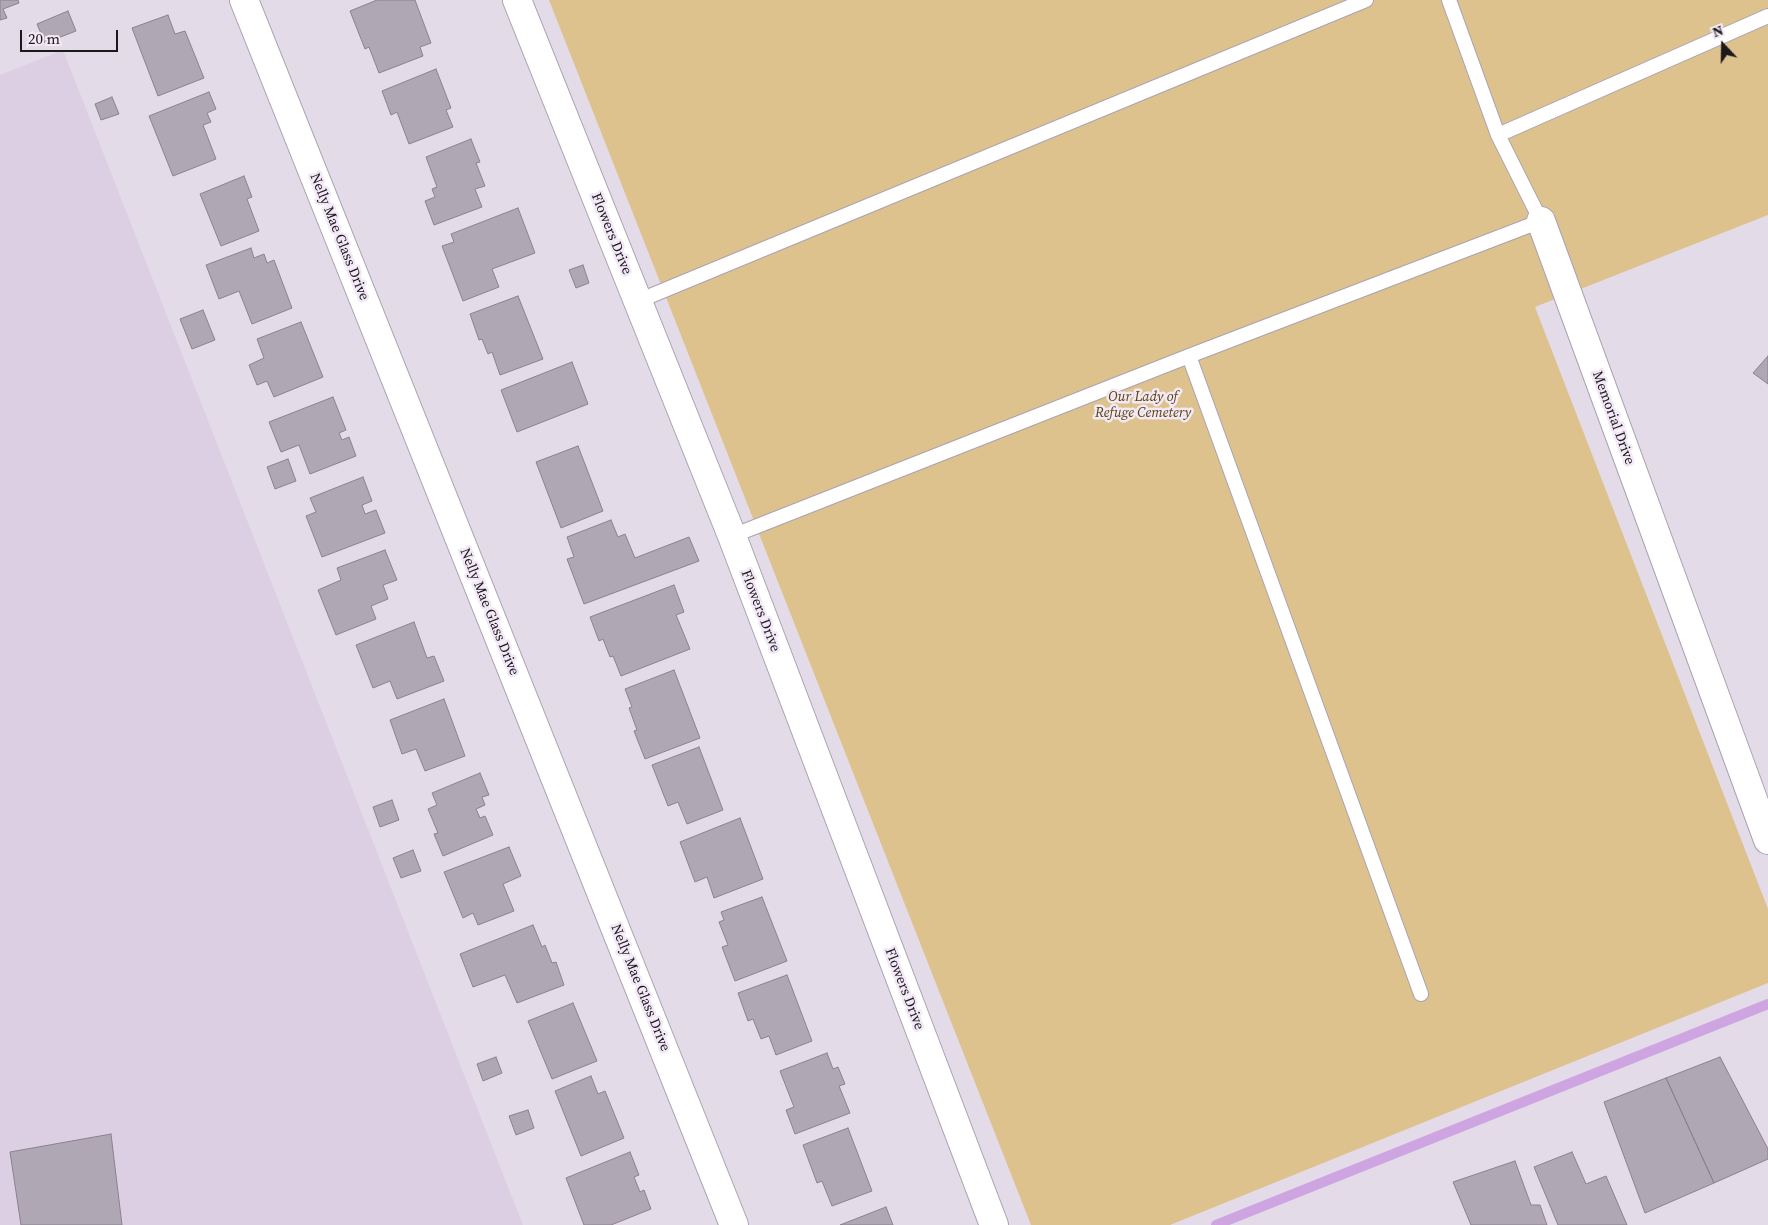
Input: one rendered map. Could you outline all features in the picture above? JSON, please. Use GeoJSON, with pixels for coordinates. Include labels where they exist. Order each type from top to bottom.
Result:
{"type":"FeatureCollection","features":[{"type":"Feature","properties":{"kind":"street","name":"Nelly Mae Glass Drive"},"geometry":{"type":"LineString","coordinates":[[244,0],[734,1225]]}},
{"type":"Feature","properties":{"kind":"street","name":"Flowers Drive"},"geometry":{"type":"LineString","coordinates":[[516,0],[732,536],[994,1225]]}},
{"type":"Feature","properties":{"kind":"street","name":"Memorial Drive"},"geometry":{"type":"LineString","coordinates":[[1541,221],[1768,840]]}},
{"type":"Feature","properties":{"kind":"lane"},"geometry":{"type":"LineString","coordinates":[[638,301],[1366,0]]}},
{"type":"Feature","properties":{"kind":"lane","name":"Memorial Drive"},"geometry":{"type":"LineString","coordinates":[[1449,0],[1498,135],[1541,221]]}},
{"type":"Feature","properties":{"kind":"lane"},"geometry":{"type":"LineString","coordinates":[[1498,135],[1768,16]]}},
{"type":"Feature","properties":{"kind":"lane"},"geometry":{"type":"LineString","coordinates":[[732,536],[1189,356],[1541,221]]}},
{"type":"Feature","properties":{"kind":"lane"},"geometry":{"type":"LineString","coordinates":[[1189,356],[1421,994]]}},
{"type":"Feature","properties":{"kind":"shaded area"},"geometry":{"type":"Polygon","coordinates":[[[63,50],[523,1225],[0,1225],[0,75],[63,50]]]}},
{"type":"Feature","properties":{"kind":"green space","name":"Our Lady of Refuge Cemetery"},"geometry":{"type":"Polygon","coordinates":[[[549,0],[1768,0],[1768,215],[1535,307],[1768,909],[1768,983],[1170,1225],[1031,1225],[549,0]]]}},
{"type":"Feature","properties":{"kind":"building"},"geometry":{"type":"Polygon","coordinates":[[[0,0],[18,0],[19,3],[3,9],[7,18],[0,20],[0,0]]]}},
{"type":"Feature","properties":{"kind":"building"},"geometry":{"type":"Polygon","coordinates":[[[377,0],[415,0],[431,43],[420,47],[423,56],[379,73],[369,47],[365,49],[350,11],[377,0]]]}},
{"type":"Feature","properties":{"kind":"building"},"geometry":{"type":"Polygon","coordinates":[[[68,11],[76,31],[45,43],[37,24],[68,11]]]}},
{"type":"Feature","properties":{"kind":"building"},"geometry":{"type":"Polygon","coordinates":[[[168,15],[175,34],[185,31],[204,78],[158,96],[132,28],[168,15]]]}},
{"type":"Feature","properties":{"kind":"building"},"geometry":{"type":"Polygon","coordinates":[[[436,69],[451,108],[446,110],[453,127],[409,144],[397,112],[391,115],[382,91],[436,69]]]}},
{"type":"Feature","properties":{"kind":"building"},"geometry":{"type":"Polygon","coordinates":[[[209,92],[216,109],[207,113],[211,122],[203,125],[216,159],[173,176],[149,116],[209,92]]]}},
{"type":"Feature","properties":{"kind":"building"},"geometry":{"type":"Polygon","coordinates":[[[112,97],[119,114],[101,120],[95,104],[112,97]]]}},
{"type":"Feature","properties":{"kind":"building"},"geometry":{"type":"Polygon","coordinates":[[[471,139],[480,162],[476,163],[485,186],[475,189],[482,207],[434,225],[425,201],[435,197],[432,189],[437,187],[426,157],[471,139]]]}},
{"type":"Feature","properties":{"kind":"building"},"geometry":{"type":"Polygon","coordinates":[[[244,176],[252,197],[247,199],[259,231],[221,246],[200,194],[244,176]]]}},
{"type":"Feature","properties":{"kind":"building"},"geometry":{"type":"Polygon","coordinates":[[[518,208],[535,253],[492,269],[499,287],[463,301],[442,246],[454,242],[451,234],[518,208]]]}},
{"type":"Feature","properties":{"kind":"building"},"geometry":{"type":"Polygon","coordinates":[[[251,248],[254,258],[264,254],[267,263],[274,260],[292,308],[252,324],[239,291],[219,299],[206,265],[251,248]]]}},
{"type":"Feature","properties":{"kind":"building"},"geometry":{"type":"Polygon","coordinates":[[[583,265],[589,283],[576,288],[569,270],[583,265]]]}},
{"type":"Feature","properties":{"kind":"building"},"geometry":{"type":"Polygon","coordinates":[[[518,296],[543,359],[500,375],[492,352],[488,354],[482,339],[479,340],[470,314],[518,296]]]}},
{"type":"Feature","properties":{"kind":"building"},"geometry":{"type":"Polygon","coordinates":[[[203,310],[215,340],[192,349],[180,319],[203,310]]]}},
{"type":"Feature","properties":{"kind":"building"},"geometry":{"type":"Polygon","coordinates":[[[301,322],[323,377],[274,397],[267,381],[257,385],[249,365],[264,358],[257,339],[301,322]]]}},
{"type":"Feature","properties":{"kind":"building"},"geometry":{"type":"Polygon","coordinates":[[[1768,356],[1768,384],[1753,373],[1768,356]]]}},
{"type":"Feature","properties":{"kind":"building"},"geometry":{"type":"Polygon","coordinates":[[[572,362],[588,404],[517,432],[501,390],[572,362]]]}},
{"type":"Feature","properties":{"kind":"building"},"geometry":{"type":"Polygon","coordinates":[[[333,397],[346,430],[339,433],[342,440],[349,437],[356,456],[310,474],[299,445],[281,452],[269,422],[333,397]]]}},
{"type":"Feature","properties":{"kind":"building"},"geometry":{"type":"Polygon","coordinates":[[[578,446],[603,511],[561,528],[536,462],[578,446]]]}},
{"type":"Feature","properties":{"kind":"building"},"geometry":{"type":"Polygon","coordinates":[[[288,459],[296,481],[275,489],[267,467],[288,459]]]}},
{"type":"Feature","properties":{"kind":"building"},"geometry":{"type":"Polygon","coordinates":[[[363,477],[372,501],[362,505],[365,514],[376,510],[385,533],[322,557],[306,516],[316,512],[310,498],[363,477]]]}},
{"type":"Feature","properties":{"kind":"building"},"geometry":{"type":"Polygon","coordinates":[[[611,520],[618,537],[625,534],[635,558],[689,537],[699,561],[584,604],[567,559],[574,557],[567,537],[611,520]]]}},
{"type":"Feature","properties":{"kind":"building"},"geometry":{"type":"Polygon","coordinates":[[[385,550],[397,580],[383,585],[388,599],[371,606],[376,619],[336,635],[318,590],[341,580],[337,568],[385,550]]]}},
{"type":"Feature","properties":{"kind":"building"},"geometry":{"type":"Polygon","coordinates":[[[674,585],[684,612],[676,615],[690,649],[621,676],[613,656],[610,657],[603,639],[599,641],[590,617],[674,585]]]}},
{"type":"Feature","properties":{"kind":"building"},"geometry":{"type":"Polygon","coordinates":[[[414,622],[427,658],[434,656],[444,681],[397,699],[390,681],[373,688],[356,645],[414,622]]]}},
{"type":"Feature","properties":{"kind":"building"},"geometry":{"type":"Polygon","coordinates":[[[674,670],[700,738],[645,759],[634,731],[637,730],[629,708],[632,707],[625,689],[674,670]]]}},
{"type":"Feature","properties":{"kind":"building"},"geometry":{"type":"Polygon","coordinates":[[[444,699],[465,756],[425,771],[416,749],[402,754],[390,720],[444,699]]]}},
{"type":"Feature","properties":{"kind":"building"},"geometry":{"type":"Polygon","coordinates":[[[699,747],[723,810],[687,824],[678,802],[668,806],[652,765],[699,747]]]}},
{"type":"Feature","properties":{"kind":"building"},"geometry":{"type":"Polygon","coordinates":[[[480,773],[489,795],[482,797],[485,805],[476,809],[480,818],[485,816],[493,835],[443,856],[434,834],[438,833],[428,809],[437,805],[432,793],[480,773]]]}},
{"type":"Feature","properties":{"kind":"building"},"geometry":{"type":"Polygon","coordinates":[[[392,800],[399,820],[380,827],[373,807],[392,800]]]}},
{"type":"Feature","properties":{"kind":"building"},"geometry":{"type":"Polygon","coordinates":[[[740,818],[763,879],[714,898],[707,877],[695,882],[680,842],[740,818]]]}},
{"type":"Feature","properties":{"kind":"building"},"geometry":{"type":"Polygon","coordinates":[[[509,847],[521,876],[503,884],[514,911],[478,925],[473,913],[463,918],[444,872],[509,847]]]}},
{"type":"Feature","properties":{"kind":"building"},"geometry":{"type":"Polygon","coordinates":[[[413,850],[421,871],[401,878],[393,858],[413,850]]]}},
{"type":"Feature","properties":{"kind":"building"},"geometry":{"type":"Polygon","coordinates":[[[762,897],[787,961],[735,981],[722,947],[728,945],[719,922],[724,920],[721,912],[762,897]]]}},
{"type":"Feature","properties":{"kind":"building"},"geometry":{"type":"Polygon","coordinates":[[[533,925],[542,947],[545,945],[552,963],[556,962],[564,985],[517,1003],[505,975],[473,987],[460,954],[533,925]]]}},
{"type":"Feature","properties":{"kind":"building"},"geometry":{"type":"Polygon","coordinates":[[[787,975],[812,1041],[776,1055],[769,1036],[761,1039],[753,1019],[748,1021],[738,993],[787,975]]]}},
{"type":"Feature","properties":{"kind":"building"},"geometry":{"type":"Polygon","coordinates":[[[573,1003],[597,1061],[552,1079],[528,1021],[573,1003]]]}},
{"type":"Feature","properties":{"kind":"building"},"geometry":{"type":"Polygon","coordinates":[[[827,1053],[833,1069],[838,1067],[845,1084],[839,1086],[850,1113],[795,1134],[786,1110],[794,1107],[780,1071],[827,1053]]]}},
{"type":"Feature","properties":{"kind":"building"},"geometry":{"type":"Polygon","coordinates":[[[496,1057],[502,1073],[483,1081],[477,1064],[496,1057]]]}},
{"type":"Feature","properties":{"kind":"building"},"geometry":{"type":"Polygon","coordinates":[[[1720,1057],[1768,1149],[1768,1159],[1714,1183],[1666,1078],[1720,1057]]]}},
{"type":"Feature","properties":{"kind":"building"},"geometry":{"type":"Polygon","coordinates":[[[591,1076],[598,1094],[605,1091],[624,1138],[581,1156],[555,1091],[591,1076]]]}},
{"type":"Feature","properties":{"kind":"building"},"geometry":{"type":"Polygon","coordinates":[[[1666,1078],[1714,1183],[1645,1213],[1604,1102],[1666,1078]]]}},
{"type":"Feature","properties":{"kind":"building"},"geometry":{"type":"Polygon","coordinates":[[[528,1110],[534,1128],[516,1135],[509,1116],[528,1110]]]}},
{"type":"Feature","properties":{"kind":"building"},"geometry":{"type":"Polygon","coordinates":[[[848,1128],[872,1191],[832,1206],[822,1181],[817,1183],[803,1145],[848,1128]]]}},
{"type":"Feature","properties":{"kind":"building"},"geometry":{"type":"Polygon","coordinates":[[[111,1134],[122,1225],[21,1225],[10,1152],[111,1134]]]}},
{"type":"Feature","properties":{"kind":"building"},"geometry":{"type":"Polygon","coordinates":[[[630,1152],[639,1175],[634,1177],[640,1192],[644,1190],[651,1209],[611,1225],[584,1225],[566,1178],[630,1152]]]}},
{"type":"Feature","properties":{"kind":"building"},"geometry":{"type":"Polygon","coordinates":[[[1572,1152],[1586,1184],[1606,1176],[1627,1225],[1558,1225],[1534,1167],[1572,1152]]]}},
{"type":"Feature","properties":{"kind":"building"},"geometry":{"type":"Polygon","coordinates":[[[1515,1161],[1531,1205],[1540,1205],[1547,1225],[1471,1225],[1453,1182],[1515,1161]]]}},
{"type":"Feature","properties":{"kind":"building"},"geometry":{"type":"Polygon","coordinates":[[[886,1207],[893,1225],[840,1225],[886,1207]]]}},
{"type":"Feature","properties":{"kind":"waterway"},"geometry":{"type":"LineString","coordinates":[[1216,1225],[1768,1004]]}}]}
